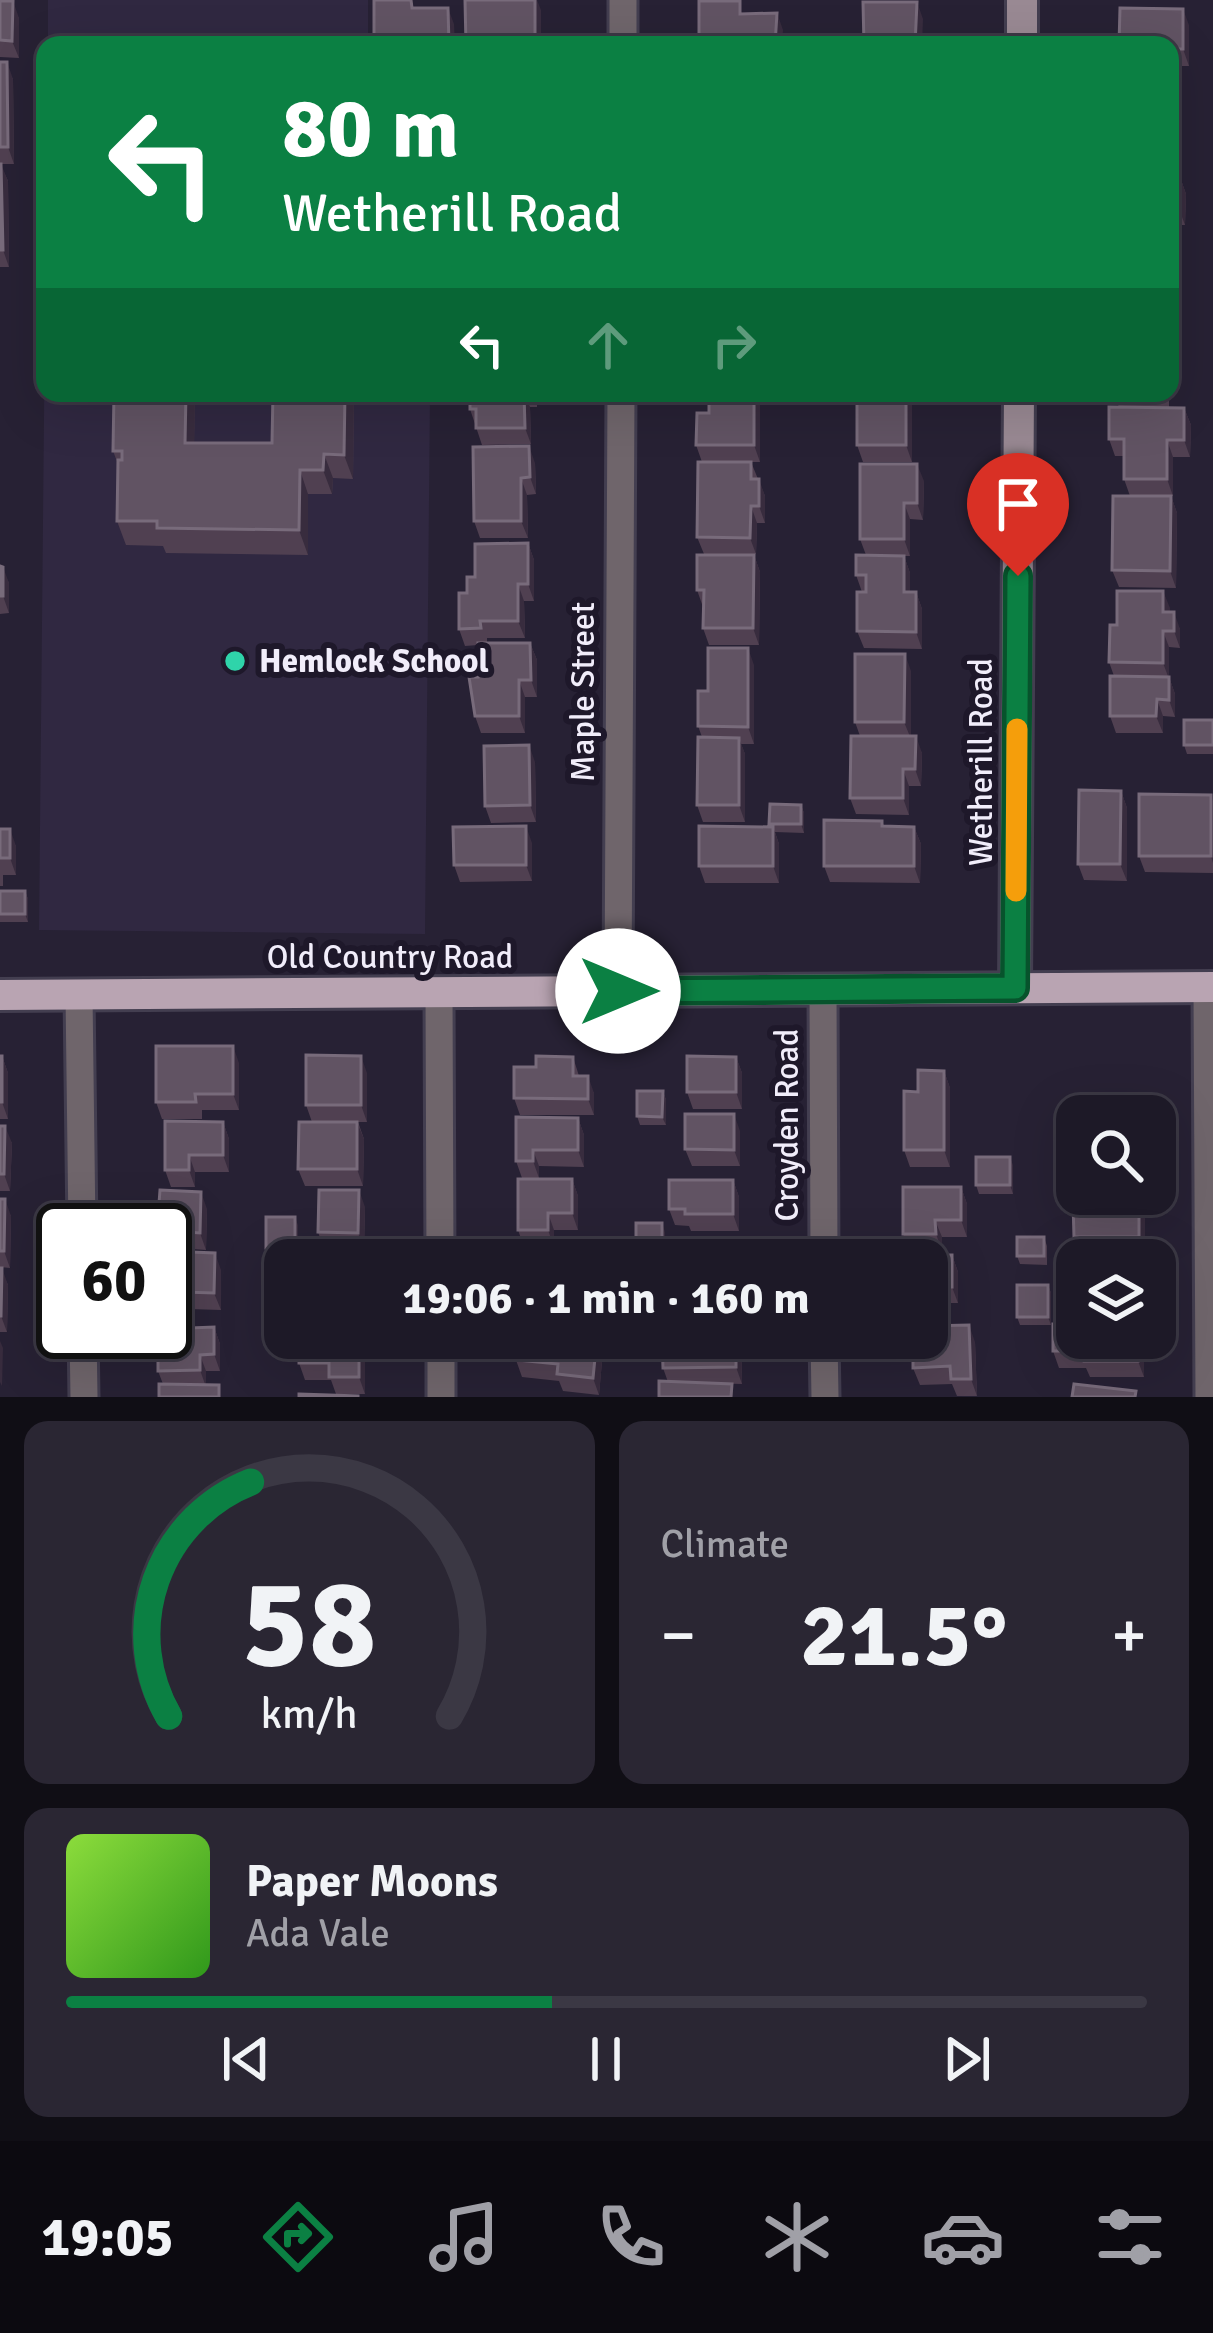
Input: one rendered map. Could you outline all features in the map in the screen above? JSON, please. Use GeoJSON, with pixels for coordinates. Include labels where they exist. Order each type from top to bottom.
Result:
{"type":"FeatureCollection","features":[{"type":"Feature","properties":{"kind":"main road","name":"Old Country Road"},"geometry":{"type":"LineString","coordinates":[[0,995],[1210,987]]}},
{"type":"Feature","properties":{"kind":"street"},"geometry":{"type":"LineString","coordinates":[[623,0],[623,36]]}},
{"type":"Feature","properties":{"kind":"street"},"geometry":{"type":"LineString","coordinates":[[1022,0],[1022,36]]}},
{"type":"Feature","properties":{"kind":"street","name":"Maple Street"},"geometry":{"type":"LineString","coordinates":[[618,991],[621,402]]}},
{"type":"Feature","properties":{"kind":"street","name":"Wetherill Road"},"geometry":{"type":"LineString","coordinates":[[1015,988],[1019,402]]}},
{"type":"Feature","properties":{"kind":"street"},"geometry":{"type":"LineString","coordinates":[[1209,1397],[1210,987]]}},
{"type":"Feature","properties":{"kind":"street","name":"Croyden Road"},"geometry":{"type":"LineString","coordinates":[[823,990],[824,1239]]}},
{"type":"Feature","properties":{"kind":"street"},"geometry":{"type":"LineString","coordinates":[[439,993],[440,1239]]}},
{"type":"Feature","properties":{"kind":"street"},"geometry":{"type":"LineString","coordinates":[[79,994],[82,1203]]}},
{"type":"Feature","properties":{"kind":"street"},"geometry":{"type":"LineString","coordinates":[[83,1359],[84,1397]]}},
{"type":"Feature","properties":{"kind":"street"},"geometry":{"type":"LineString","coordinates":[[441,1359],[441,1397]]}},
{"type":"Feature","properties":{"kind":"street"},"geometry":{"type":"LineString","coordinates":[[824,1359],[825,1397]]}},
{"type":"Feature","properties":{"kind":"shaded area"},"geometry":{"type":"Polygon","coordinates":[[[48,0],[368,0],[368,36],[48,36],[48,0]]]}},
{"type":"Feature","properties":{"kind":"shaded area","name":"Hemlock School"},"geometry":{"type":"Polygon","coordinates":[[[44,402],[430,402],[425,934],[39,930],[44,402]]]}},
{"type":"Feature","properties":{"kind":"building"},"geometry":{"type":"Polygon","coordinates":[[[374,0],[411,0],[412,8],[448,8],[449,36],[374,36],[374,0]]]}},
{"type":"Feature","properties":{"kind":"building"},"geometry":{"type":"Polygon","coordinates":[[[465,0],[535,0],[535,36],[466,36],[465,0]]]}},
{"type":"Feature","properties":{"kind":"building"},"geometry":{"type":"Polygon","coordinates":[[[0,1],[13,1],[12,41],[0,40],[0,1]]]}},
{"type":"Feature","properties":{"kind":"building"},"geometry":{"type":"Polygon","coordinates":[[[699,1],[740,1],[740,14],[777,13],[776,36],[699,36],[699,1]]]}},
{"type":"Feature","properties":{"kind":"building"},"geometry":{"type":"Polygon","coordinates":[[[863,2],[917,2],[915,36],[864,36],[863,2]]]}},
{"type":"Feature","properties":{"kind":"building"},"geometry":{"type":"Polygon","coordinates":[[[1120,8],[1183,9],[1183,49],[1179,49],[1179,36],[1119,36],[1120,8]]]}},
{"type":"Feature","properties":{"kind":"building"},"geometry":{"type":"Polygon","coordinates":[[[0,62],[7,62],[8,147],[0,147],[0,62]]]}},
{"type":"Feature","properties":{"kind":"building"},"geometry":{"type":"Polygon","coordinates":[[[1,164],[3,250],[0,250],[1,164]]]}},
{"type":"Feature","properties":{"kind":"building"},"geometry":{"type":"Polygon","coordinates":[[[114,402],[186,402],[185,443],[272,443],[273,402],[345,402],[344,455],[324,454],[323,470],[300,470],[299,530],[157,528],[157,521],[117,521],[122,451],[113,451],[114,402]]]}},
{"type":"Feature","properties":{"kind":"building"},"geometry":{"type":"Polygon","coordinates":[[[470,402],[524,402],[525,428],[476,428],[476,409],[470,409],[470,402]]]}},
{"type":"Feature","properties":{"kind":"building"},"geometry":{"type":"Polygon","coordinates":[[[709,402],[754,402],[754,445],[696,445],[697,413],[709,413],[709,402]]]}},
{"type":"Feature","properties":{"kind":"building"},"geometry":{"type":"Polygon","coordinates":[[[857,402],[906,402],[906,445],[857,445],[857,402]]]}},
{"type":"Feature","properties":{"kind":"building"},"geometry":{"type":"Polygon","coordinates":[[[1109,407],[1184,408],[1184,440],[1167,440],[1167,479],[1124,479],[1124,439],[1109,439],[1109,407]]]}},
{"type":"Feature","properties":{"kind":"building"},"geometry":{"type":"Polygon","coordinates":[[[529,446],[530,477],[521,478],[521,521],[474,521],[473,447],[529,446]]]}},
{"type":"Feature","properties":{"kind":"building"},"geometry":{"type":"Polygon","coordinates":[[[698,462],[751,462],[751,479],[759,479],[759,506],[751,506],[750,538],[697,537],[698,462]]]}},
{"type":"Feature","properties":{"kind":"building"},"geometry":{"type":"Polygon","coordinates":[[[860,464],[917,464],[917,503],[904,503],[904,539],[860,539],[860,464]]]}},
{"type":"Feature","properties":{"kind":"building"},"geometry":{"type":"Polygon","coordinates":[[[1113,496],[1171,496],[1170,571],[1112,570],[1113,496]]]}},
{"type":"Feature","properties":{"kind":"building"},"geometry":{"type":"Polygon","coordinates":[[[528,543],[528,584],[518,584],[518,621],[480,621],[481,628],[459,629],[459,593],[467,593],[467,577],[475,577],[475,544],[528,543]]]}},
{"type":"Feature","properties":{"kind":"building"},"geometry":{"type":"Polygon","coordinates":[[[697,555],[754,555],[753,628],[703,628],[704,590],[697,590],[697,555]]]}},
{"type":"Feature","properties":{"kind":"building"},"geometry":{"type":"Polygon","coordinates":[[[856,555],[904,556],[904,592],[916,592],[916,632],[857,631],[857,592],[866,592],[866,575],[856,575],[856,555]]]}},
{"type":"Feature","properties":{"kind":"building"},"geometry":{"type":"Polygon","coordinates":[[[1117,591],[1163,591],[1163,612],[1174,612],[1174,631],[1163,631],[1163,663],[1109,662],[1110,625],[1117,625],[1117,591]]]}},
{"type":"Feature","properties":{"kind":"building"},"geometry":{"type":"Polygon","coordinates":[[[478,643],[530,643],[531,680],[519,680],[519,716],[475,716],[469,677],[478,677],[478,643]]]}},
{"type":"Feature","properties":{"kind":"building"},"geometry":{"type":"Polygon","coordinates":[[[708,648],[748,648],[748,727],[698,726],[698,691],[708,691],[708,648]]]}},
{"type":"Feature","properties":{"kind":"building"},"geometry":{"type":"Polygon","coordinates":[[[855,654],[905,654],[904,722],[855,722],[855,654]]]}},
{"type":"Feature","properties":{"kind":"building"},"geometry":{"type":"Polygon","coordinates":[[[1110,676],[1169,677],[1169,700],[1157,699],[1156,716],[1110,716],[1110,676]]]}},
{"type":"Feature","properties":{"kind":"building"},"geometry":{"type":"Polygon","coordinates":[[[1184,720],[1213,720],[1213,745],[1184,745],[1184,720]]]}},
{"type":"Feature","properties":{"kind":"building"},"geometry":{"type":"Polygon","coordinates":[[[851,736],[916,736],[915,769],[903,769],[903,798],[850,798],[851,736]]]}},
{"type":"Feature","properties":{"kind":"building"},"geometry":{"type":"Polygon","coordinates":[[[698,737],[739,738],[739,805],[697,805],[698,737]]]}},
{"type":"Feature","properties":{"kind":"building"},"geometry":{"type":"Polygon","coordinates":[[[529,745],[530,805],[485,806],[484,746],[529,745]]]}},
{"type":"Feature","properties":{"kind":"building"},"geometry":{"type":"Polygon","coordinates":[[[1079,790],[1121,791],[1120,864],[1078,864],[1079,790]]]}},
{"type":"Feature","properties":{"kind":"building"},"geometry":{"type":"Polygon","coordinates":[[[1139,794],[1211,795],[1211,856],[1139,856],[1139,794]]]}},
{"type":"Feature","properties":{"kind":"building"},"geometry":{"type":"Polygon","coordinates":[[[770,804],[801,805],[801,824],[769,824],[770,804]]]}},
{"type":"Feature","properties":{"kind":"building"},"geometry":{"type":"Polygon","coordinates":[[[824,820],[914,827],[914,866],[824,866],[824,820]]]}},
{"type":"Feature","properties":{"kind":"building"},"geometry":{"type":"Polygon","coordinates":[[[526,826],[526,865],[454,865],[453,827],[526,826]]]}},
{"type":"Feature","properties":{"kind":"building"},"geometry":{"type":"Polygon","coordinates":[[[699,826],[773,827],[773,866],[699,866],[699,826]]]}},
{"type":"Feature","properties":{"kind":"building"},"geometry":{"type":"Polygon","coordinates":[[[0,829],[10,829],[10,858],[0,858],[0,829]]]}},
{"type":"Feature","properties":{"kind":"building"},"geometry":{"type":"Polygon","coordinates":[[[0,891],[25,891],[25,914],[0,914],[0,891]]]}},
{"type":"Feature","properties":{"kind":"building"},"geometry":{"type":"Polygon","coordinates":[[[156,1046],[233,1046],[233,1094],[195,1094],[196,1102],[156,1102],[156,1046]]]}},
{"type":"Feature","properties":{"kind":"building"},"geometry":{"type":"Polygon","coordinates":[[[306,1055],[361,1056],[361,1105],[306,1105],[306,1055]]]}},
{"type":"Feature","properties":{"kind":"building"},"geometry":{"type":"Polygon","coordinates":[[[2,1056],[2,1102],[0,1102],[2,1056]]]}},
{"type":"Feature","properties":{"kind":"building"},"geometry":{"type":"Polygon","coordinates":[[[536,1056],[573,1057],[573,1076],[588,1076],[588,1099],[514,1098],[514,1067],[536,1067],[536,1056]]]}},
{"type":"Feature","properties":{"kind":"building"},"geometry":{"type":"Polygon","coordinates":[[[687,1056],[736,1057],[736,1092],[687,1092],[687,1056]]]}},
{"type":"Feature","properties":{"kind":"building"},"geometry":{"type":"Polygon","coordinates":[[[918,1070],[944,1071],[944,1150],[904,1150],[904,1091],[918,1092],[918,1070]]]}},
{"type":"Feature","properties":{"kind":"building"},"geometry":{"type":"Polygon","coordinates":[[[637,1091],[663,1091],[662,1117],[637,1116],[637,1091]]]}},
{"type":"Feature","properties":{"kind":"building"},"geometry":{"type":"Polygon","coordinates":[[[685,1114],[734,1114],[734,1150],[685,1149],[685,1114]]]}},
{"type":"Feature","properties":{"kind":"building"},"geometry":{"type":"Polygon","coordinates":[[[516,1117],[578,1118],[578,1150],[533,1150],[533,1161],[516,1161],[516,1117]]]}},
{"type":"Feature","properties":{"kind":"building"},"geometry":{"type":"Polygon","coordinates":[[[165,1121],[223,1122],[223,1155],[189,1155],[189,1170],[165,1170],[165,1121]]]}},
{"type":"Feature","properties":{"kind":"building"},"geometry":{"type":"Polygon","coordinates":[[[299,1122],[357,1122],[357,1169],[298,1169],[299,1122]]]}},
{"type":"Feature","properties":{"kind":"building"},"geometry":{"type":"Polygon","coordinates":[[[0,1126],[5,1126],[4,1174],[0,1174],[0,1126]]]}},
{"type":"Feature","properties":{"kind":"building"},"geometry":{"type":"Polygon","coordinates":[[[976,1157],[1010,1157],[1010,1185],[976,1185],[976,1157]]]}},
{"type":"Feature","properties":{"kind":"building"},"geometry":{"type":"Polygon","coordinates":[[[518,1179],[572,1179],[572,1213],[548,1213],[548,1230],[518,1230],[518,1179]]]}},
{"type":"Feature","properties":{"kind":"building"},"geometry":{"type":"Polygon","coordinates":[[[669,1180],[733,1180],[733,1214],[685,1214],[685,1209],[669,1209],[669,1180]]]}},
{"type":"Feature","properties":{"kind":"building"},"geometry":{"type":"Polygon","coordinates":[[[903,1187],[961,1187],[961,1220],[935,1220],[936,1234],[903,1234],[903,1187]]]}},
{"type":"Feature","properties":{"kind":"building"},"geometry":{"type":"Polygon","coordinates":[[[160,1190],[201,1192],[200,1233],[192,1232],[192,1203],[159,1203],[160,1190]]]}},
{"type":"Feature","properties":{"kind":"building"},"geometry":{"type":"Polygon","coordinates":[[[319,1190],[359,1190],[358,1233],[318,1232],[319,1190]]]}},
{"type":"Feature","properties":{"kind":"building"},"geometry":{"type":"Polygon","coordinates":[[[0,1199],[5,1199],[4,1251],[0,1251],[0,1199]]]}},
{"type":"Feature","properties":{"kind":"building"},"geometry":{"type":"Polygon","coordinates":[[[1073,1215],[1139,1215],[1139,1237],[1074,1237],[1073,1215]]]}},
{"type":"Feature","properties":{"kind":"building"},"geometry":{"type":"Polygon","coordinates":[[[266,1217],[295,1217],[295,1239],[266,1239],[266,1217]]]}},
{"type":"Feature","properties":{"kind":"building"},"geometry":{"type":"Polygon","coordinates":[[[636,1223],[662,1223],[662,1239],[636,1239],[636,1223]]]}},
{"type":"Feature","properties":{"kind":"building"},"geometry":{"type":"Polygon","coordinates":[[[1017,1237],[1044,1237],[1044,1256],[1017,1256],[1017,1237]]]}},
{"type":"Feature","properties":{"kind":"building"},"geometry":{"type":"Polygon","coordinates":[[[192,1252],[215,1253],[214,1293],[192,1292],[192,1252]]]}},
{"type":"Feature","properties":{"kind":"building"},"geometry":{"type":"Polygon","coordinates":[[[948,1255],[952,1255],[952,1287],[948,1287],[948,1255]]]}},
{"type":"Feature","properties":{"kind":"building"},"geometry":{"type":"Polygon","coordinates":[[[1017,1285],[1048,1285],[1048,1317],[1017,1317],[1017,1285]]]}},
{"type":"Feature","properties":{"kind":"building"},"geometry":{"type":"Polygon","coordinates":[[[969,1325],[971,1379],[951,1379],[950,1366],[913,1368],[913,1359],[948,1359],[948,1326],[969,1325]]]}},
{"type":"Feature","properties":{"kind":"building"},"geometry":{"type":"Polygon","coordinates":[[[214,1327],[214,1354],[200,1355],[200,1370],[158,1371],[158,1359],[192,1359],[192,1328],[214,1327]]]}},
{"type":"Feature","properties":{"kind":"building"},"geometry":{"type":"Polygon","coordinates":[[[299,1359],[359,1359],[359,1377],[329,1377],[329,1363],[299,1363],[299,1359]]]}},
{"type":"Feature","properties":{"kind":"building"},"geometry":{"type":"Polygon","coordinates":[[[595,1359],[593,1378],[557,1374],[558,1364],[516,1360],[595,1359]]]}},
{"type":"Feature","properties":{"kind":"building"},"geometry":{"type":"Polygon","coordinates":[[[663,1359],[736,1359],[736,1367],[663,1368],[663,1359]]]}},
{"type":"Feature","properties":{"kind":"building"},"geometry":{"type":"Polygon","coordinates":[[[1084,1359],[1138,1359],[1138,1361],[1084,1359]]]}},
{"type":"Feature","properties":{"kind":"building"},"geometry":{"type":"Polygon","coordinates":[[[659,1381],[732,1384],[731,1397],[659,1397],[659,1381]]]}},
{"type":"Feature","properties":{"kind":"building"},"geometry":{"type":"Polygon","coordinates":[[[159,1384],[219,1385],[219,1397],[159,1397],[159,1384]]]}},
{"type":"Feature","properties":{"kind":"building"},"geometry":{"type":"Polygon","coordinates":[[[1074,1384],[1136,1391],[1135,1397],[1072,1397],[1074,1384]]]}},
{"type":"Feature","properties":{"kind":"building"},"geometry":{"type":"Polygon","coordinates":[[[358,1396],[358,1397],[299,1397],[358,1396]]]}},
{"type":"Feature","properties":{"kind":"slow traffic"},"geometry":{"type":"LineString","coordinates":[[1016,891],[1017,729]]}},
{"type":"Feature","properties":{"kind":"place","name":"Hemlock School"},"geometry":{"type":"Point","coordinates":[235,661]}},
{"type":"Feature","properties":{"kind":"route"},"geometry":{"type":"LineString","coordinates":[[618,991],[1015,988],[1018,576]]}}]}
